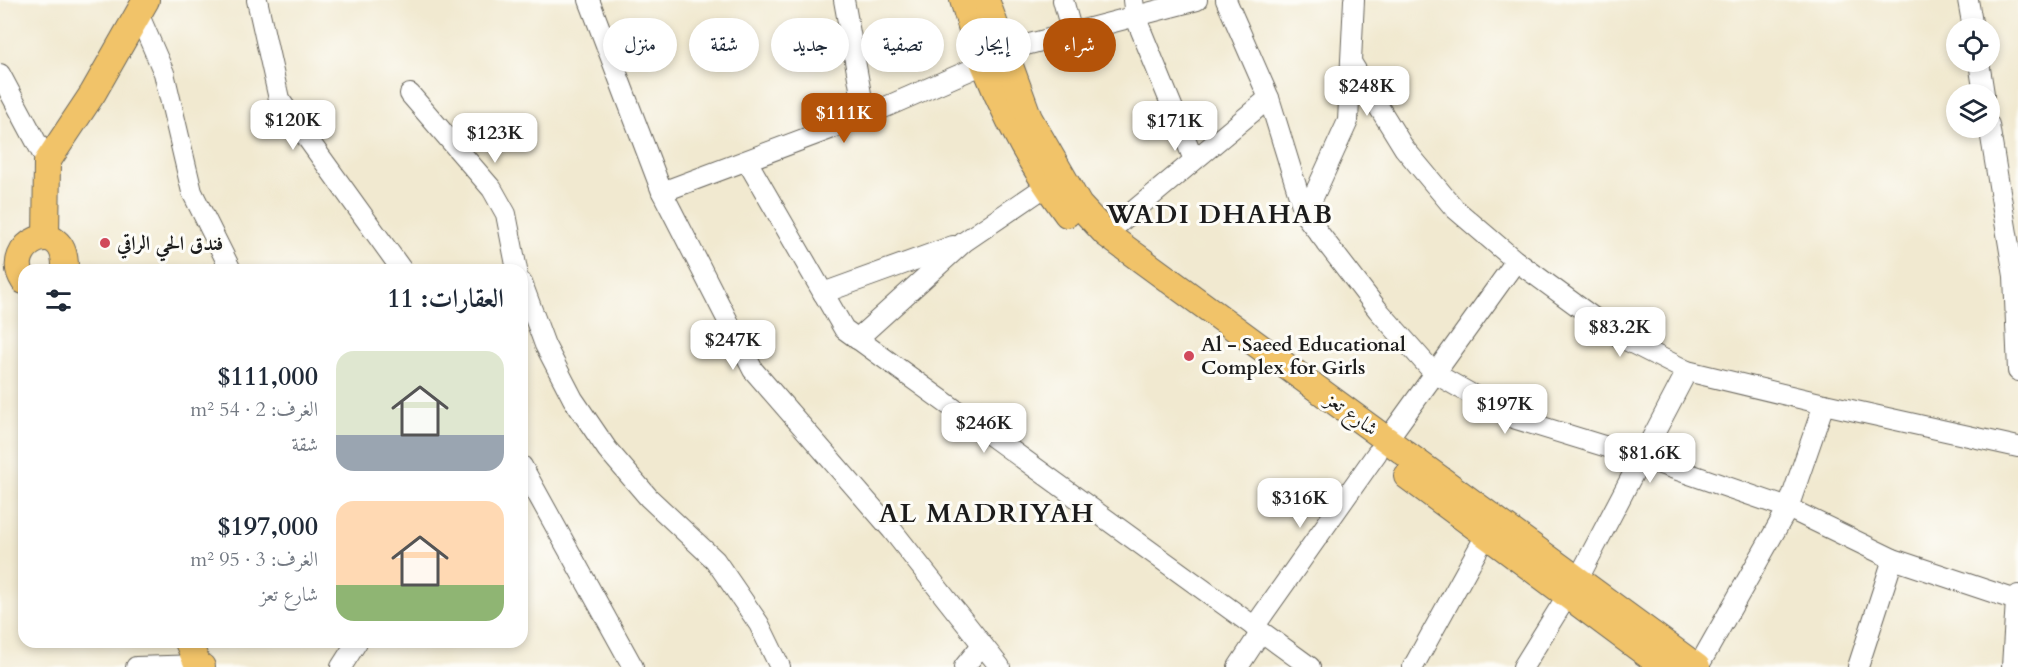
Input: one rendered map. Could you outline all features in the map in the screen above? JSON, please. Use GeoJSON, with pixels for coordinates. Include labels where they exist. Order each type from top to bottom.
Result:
{"type":"FeatureCollection","features":[{"type":"Feature","properties":{"kind":"main road","name":"شارع تعز"},"geometry":{"type":"LineString","coordinates":[[963,0],[973,18]]}},
{"type":"Feature","properties":{"kind":"main road","name":"شارع تعز"},"geometry":{"type":"LineString","coordinates":[[986,0],[988,18]]}},
{"type":"Feature","properties":{"kind":"main road"},"geometry":{"type":"LineString","coordinates":[[46,238],[47,162],[93,93],[142,7]]}},
{"type":"Feature","properties":{"kind":"main road","name":"شارع تعز"},"geometry":{"type":"LineString","coordinates":[[1002,72],[1029,118],[1054,182],[1094,245],[1382,447],[1486,535],[1697,667]]}},
{"type":"Feature","properties":{"kind":"main road","name":"شارع تعز"},"geometry":{"type":"LineString","coordinates":[[1054,182],[1106,234],[1382,447],[1573,588],[1664,667]]}},
{"type":"Feature","properties":{"kind":"main road"},"geometry":{"type":"LineString","coordinates":[[14,277],[14,261],[20,247],[32,239],[46,238],[58,244],[65,257],[65,264]]}},
{"type":"Feature","properties":{"kind":"street"},"geometry":{"type":"LineString","coordinates":[[257,0],[279,99],[398,264]]}},
{"type":"Feature","properties":{"kind":"street"},"geometry":{"type":"LineString","coordinates":[[589,0],[662,192],[753,370],[892,530],[1000,667]]}},
{"type":"Feature","properties":{"kind":"street"},"geometry":{"type":"LineString","coordinates":[[844,0],[865,116]]}},
{"type":"Feature","properties":{"kind":"street"},"geometry":{"type":"LineString","coordinates":[[1064,0],[1068,18]]}},
{"type":"Feature","properties":{"kind":"street"},"geometry":{"type":"LineString","coordinates":[[1109,18],[1134,8],[1197,0]]}},
{"type":"Feature","properties":{"kind":"street"},"geometry":{"type":"LineString","coordinates":[[1226,0],[1269,98],[1305,215],[1378,310],[1434,373],[1512,418],[1643,458],[1788,508],[1893,559],[2017,597],[2014,665]]}},
{"type":"Feature","properties":{"kind":"street"},"geometry":{"type":"LineString","coordinates":[[1305,215],[1348,121],[1354,0]]}},
{"type":"Feature","properties":{"kind":"street"},"geometry":{"type":"LineString","coordinates":[[1968,0],[1971,18]]}},
{"type":"Feature","properties":{"kind":"street"},"geometry":{"type":"LineString","coordinates":[[142,7],[164,73],[192,192],[228,264]]}},
{"type":"Feature","properties":{"kind":"street"},"geometry":{"type":"LineString","coordinates":[[1134,8],[1194,160]]}},
{"type":"Feature","properties":{"kind":"street"},"geometry":{"type":"LineString","coordinates":[[1351,62],[1404,148],[1454,208],[1516,261],[1620,337],[1687,371],[2018,447]]}},
{"type":"Feature","properties":{"kind":"street"},"geometry":{"type":"LineString","coordinates":[[662,192],[865,116],[963,72]]}},
{"type":"Feature","properties":{"kind":"street"},"geometry":{"type":"LineString","coordinates":[[0,74],[47,162]]}},
{"type":"Feature","properties":{"kind":"street"},"geometry":{"type":"LineString","coordinates":[[410,94],[492,189],[507,214],[516,264]]}},
{"type":"Feature","properties":{"kind":"street"},"geometry":{"type":"LineString","coordinates":[[1106,234],[1269,98]]}},
{"type":"Feature","properties":{"kind":"street"},"geometry":{"type":"LineString","coordinates":[[1993,138],[2009,193],[2018,371]]}},
{"type":"Feature","properties":{"kind":"street"},"geometry":{"type":"LineString","coordinates":[[747,161],[844,329],[1310,667]]}},
{"type":"Feature","properties":{"kind":"street"},"geometry":{"type":"LineString","coordinates":[[857,339],[964,242],[1054,182]]}},
{"type":"Feature","properties":{"kind":"street"},"geometry":{"type":"LineString","coordinates":[[823,292],[964,242]]}},
{"type":"Feature","properties":{"kind":"street"},"geometry":{"type":"LineString","coordinates":[[1238,667],[1257,629],[1434,373],[1516,261]]}},
{"type":"Feature","properties":{"kind":"street"},"geometry":{"type":"LineString","coordinates":[[528,299],[545,345],[573,399],[607,449],[649,498],[715,560],[759,624],[780,667]]}},
{"type":"Feature","properties":{"kind":"street"},"geometry":{"type":"LineString","coordinates":[[1523,667],[1573,588],[1687,371]]}},
{"type":"Feature","properties":{"kind":"street"},"geometry":{"type":"LineString","coordinates":[[1697,667],[1788,508],[1824,404]]}},
{"type":"Feature","properties":{"kind":"street"},"geometry":{"type":"LineString","coordinates":[[528,477],[633,667]]}},
{"type":"Feature","properties":{"kind":"street"},"geometry":{"type":"LineString","coordinates":[[1413,667],[1486,535]]}},
{"type":"Feature","properties":{"kind":"street"},"geometry":{"type":"LineString","coordinates":[[1858,667],[1893,559]]}},
{"type":"Feature","properties":{"kind":"street"},"geometry":{"type":"LineString","coordinates":[[964,667],[982,645]]}},
{"type":"Feature","properties":{"kind":"street"},"geometry":{"type":"LineString","coordinates":[[341,667],[353,648]]}},
{"type":"Feature","properties":{"kind":"street"},"geometry":{"type":"LineString","coordinates":[[135,667],[196,658]]}},
{"type":"Feature","properties":{"kind":"place","name":"فندق الحي الراقي"},"geometry":{"type":"Point","coordinates":[105,243]}},
{"type":"Feature","properties":{"kind":"place","name":"Al - Saeed Educational Complex for Girls"},"geometry":{"type":"Point","coordinates":[1189,356]}},
{"type":"Feature","properties":{"kind":"district","name":"WADI DHAHAB"},"geometry":{"type":"Point","coordinates":[1220,214]}},
{"type":"Feature","properties":{"kind":"district","name":"AL MADRIYAH"},"geometry":{"type":"Point","coordinates":[987,513]}}]}
